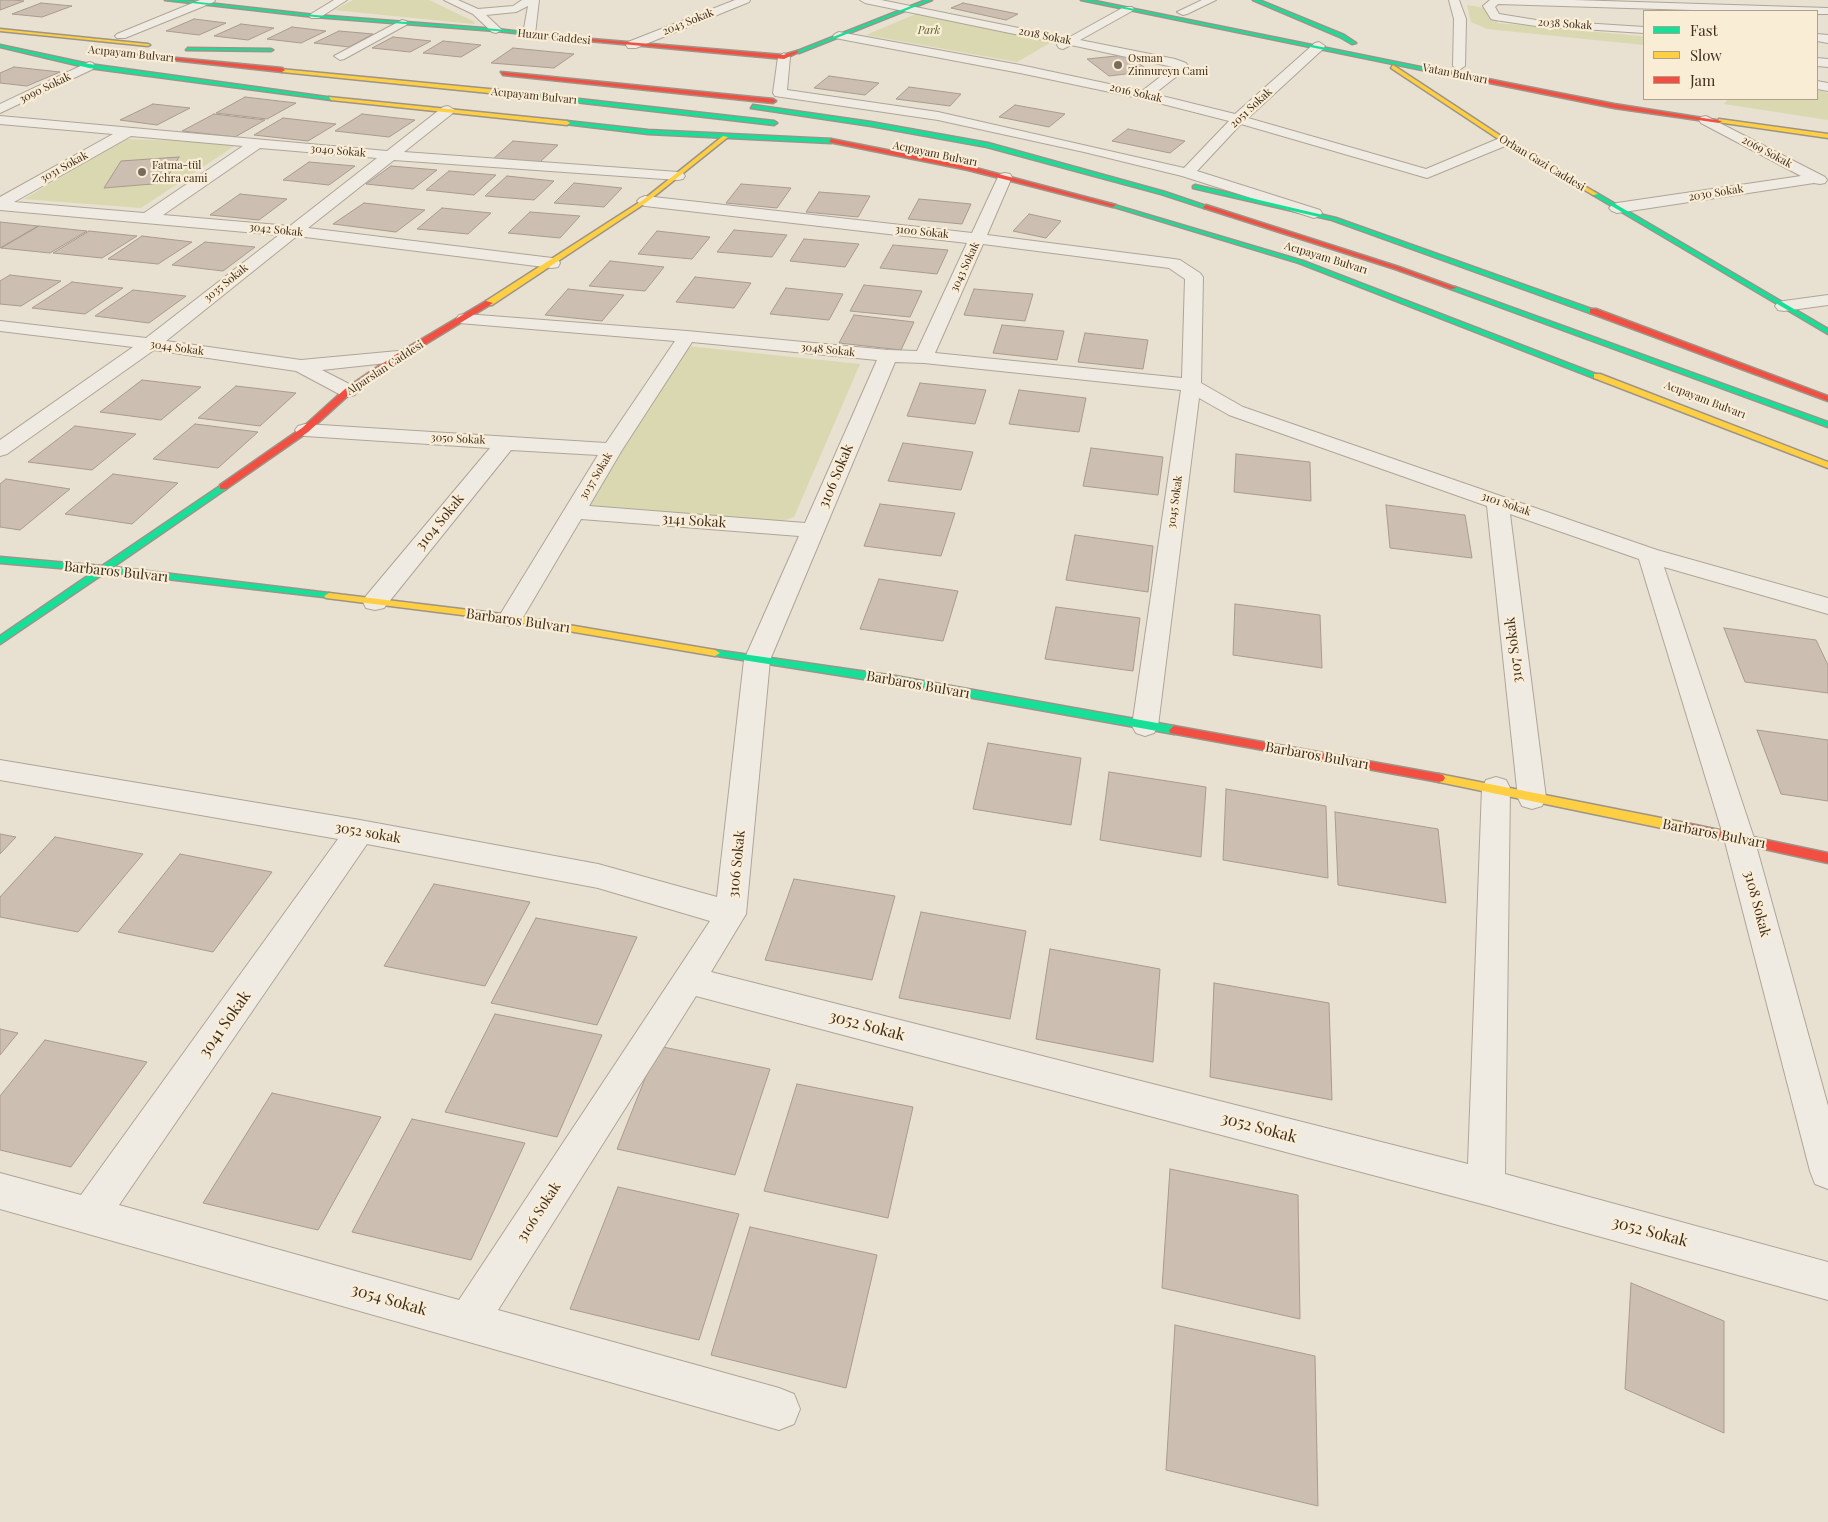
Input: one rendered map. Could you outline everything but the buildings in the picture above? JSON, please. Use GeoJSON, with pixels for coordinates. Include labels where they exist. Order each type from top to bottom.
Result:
{"type":"FeatureCollection","features":[{"type":"Feature","properties":{"kind":"main road","name":"Huzur Caddesi"},"geometry":{"type":"LineString","coordinates":[[167,0],[205,2],[315,16],[496,30],[632,45],[784,58],[930,0]]}},
{"type":"Feature","properties":{"kind":"main road","name":"Vatan Bulvarı"},"geometry":{"type":"LineString","coordinates":[[1083,0],[1183,12],[1643,100]]}},
{"type":"Feature","properties":{"kind":"main road","name":"Orhan Gazi Caddesi"},"geometry":{"type":"LineString","coordinates":[[1255,0],[1342,36],[1505,141],[1828,332]]}},
{"type":"Feature","properties":{"kind":"main road","name":"Vatan Bulvarı"},"geometry":{"type":"LineString","coordinates":[[1125,5],[1381,60],[1614,106],[1828,136]]}},
{"type":"Feature","properties":{"kind":"main road"},"geometry":{"type":"LineString","coordinates":[[0,24],[159,40]]}},
{"type":"Feature","properties":{"kind":"main road","name":"Acıpayam Bulvarı"},"geometry":{"type":"LineString","coordinates":[[0,30],[760,108],[871,124],[988,145],[1163,193],[1397,268],[1828,424]]}},
{"type":"Feature","properties":{"kind":"main road","name":"Acıpayam Bulvarı"},"geometry":{"type":"LineString","coordinates":[[0,41],[494,92],[795,126],[1015,170],[1155,208],[1312,254]]}},
{"type":"Feature","properties":{"kind":"main road"},"geometry":{"type":"LineString","coordinates":[[177,42],[276,51],[188,49]]}},
{"type":"Feature","properties":{"kind":"main road"},"geometry":{"type":"LineString","coordinates":[[0,46],[90,66],[281,93],[648,132],[824,140],[1005,177],[1143,213],[1301,262],[1828,465]]}},
{"type":"Feature","properties":{"kind":"main road"},"geometry":{"type":"LineString","coordinates":[[335,56],[360,58]]}},
{"type":"Feature","properties":{"kind":"main road"},"geometry":{"type":"LineString","coordinates":[[487,72],[749,98],[828,109],[977,134],[1122,169]]}},
{"type":"Feature","properties":{"kind":"main road","name":"Vatan Bulvarı"},"geometry":{"type":"LineString","coordinates":[[1645,100],[1828,128]]}},
{"type":"Feature","properties":{"kind":"main road","name":"Alparslan Caddesi"},"geometry":{"type":"LineString","coordinates":[[0,641],[305,430],[348,391],[398,357],[465,319],[645,201],[725,137]]}},
{"type":"Feature","properties":{"kind":"main road"},"geometry":{"type":"LineString","coordinates":[[1151,176],[1334,219],[1570,302],[1828,399]]}},
{"type":"Feature","properties":{"kind":"main road","name":"Acıpayam Bulvarı"},"geometry":{"type":"LineString","coordinates":[[1339,262],[1376,274]]}},
{"type":"Feature","properties":{"kind":"main road","name":"Barbaros Bulvarı"},"geometry":{"type":"LineString","coordinates":[[0,560],[104,570],[510,618],[758,660],[895,680],[1496,788],[1532,798],[1739,838],[1828,858]]}},
{"type":"Feature","properties":{"kind":"street"},"geometry":{"type":"LineString","coordinates":[[315,16],[342,0]]}},
{"type":"Feature","properties":{"kind":"street"},"geometry":{"type":"LineString","coordinates":[[449,0],[477,12],[496,30]]}},
{"type":"Feature","properties":{"kind":"street"},"geometry":{"type":"LineString","coordinates":[[477,12],[516,9],[529,0]]}},
{"type":"Feature","properties":{"kind":"street"},"geometry":{"type":"LineString","coordinates":[[529,34],[534,0]]}},
{"type":"Feature","properties":{"kind":"street","name":"2043 Sokak"},"geometry":{"type":"LineString","coordinates":[[632,45],[745,0]]}},
{"type":"Feature","properties":{"kind":"street","name":"2018 Sokak"},"geometry":{"type":"LineString","coordinates":[[865,0],[1070,41],[1182,66],[1144,95]]}},
{"type":"Feature","properties":{"kind":"street"},"geometry":{"type":"LineString","coordinates":[[1183,12],[1211,0]]}},
{"type":"Feature","properties":{"kind":"street"},"geometry":{"type":"LineString","coordinates":[[1454,0],[1460,19],[1459,66]]}},
{"type":"Feature","properties":{"kind":"street","name":"2038 Sokak"},"geometry":{"type":"LineString","coordinates":[[1643,30],[1536,23],[1495,17],[1489,6],[1496,1],[1795,10]]}},
{"type":"Feature","properties":{"kind":"street"},"geometry":{"type":"LineString","coordinates":[[121,36],[205,2]]}},
{"type":"Feature","properties":{"kind":"street"},"geometry":{"type":"LineString","coordinates":[[712,2],[731,5]]}},
{"type":"Feature","properties":{"kind":"street"},"geometry":{"type":"LineString","coordinates":[[1053,50],[1125,5]]}},
{"type":"Feature","properties":{"kind":"street"},"geometry":{"type":"LineString","coordinates":[[335,56],[402,24]]}},
{"type":"Feature","properties":{"kind":"street"},"geometry":{"type":"LineString","coordinates":[[1631,29],[1643,34]]}},
{"type":"Feature","properties":{"kind":"street","name":"2016 Sokak"},"geometry":{"type":"LineString","coordinates":[[839,36],[1020,69],[1144,95],[1238,119],[1427,174],[1505,141]]}},
{"type":"Feature","properties":{"kind":"street","name":"2051 Sokak"},"geometry":{"type":"LineString","coordinates":[[1187,173],[1238,119],[1319,46]]}},
{"type":"Feature","properties":{"kind":"street"},"geometry":{"type":"LineString","coordinates":[[784,58],[780,93],[938,116],[1187,173],[1334,219]]}},
{"type":"Feature","properties":{"kind":"street"},"geometry":{"type":"LineString","coordinates":[[1020,69],[1037,60]]}},
{"type":"Feature","properties":{"kind":"street","name":"3090 Sokak"},"geometry":{"type":"LineString","coordinates":[[0,109],[90,66]]}},
{"type":"Feature","properties":{"kind":"street","name":"3035 Sokak"},"geometry":{"type":"LineString","coordinates":[[0,450],[150,344],[448,110]]}},
{"type":"Feature","properties":{"kind":"street","name":"3040 Sokak"},"geometry":{"type":"LineString","coordinates":[[0,120],[388,156],[678,176]]}},
{"type":"Feature","properties":{"kind":"street","name":"2069 Sokak"},"geometry":{"type":"LineString","coordinates":[[1706,120],[1822,181]]}},
{"type":"Feature","properties":{"kind":"street","name":"3031 Sokak"},"geometry":{"type":"LineString","coordinates":[[0,204],[128,132]]}},
{"type":"Feature","properties":{"kind":"street"},"geometry":{"type":"LineString","coordinates":[[149,217],[256,144]]}},
{"type":"Feature","properties":{"kind":"street","name":"3043 Sokak"},"geometry":{"type":"LineString","coordinates":[[924,357],[1005,177]]}},
{"type":"Feature","properties":{"kind":"street","name":"2030 Sokak"},"geometry":{"type":"LineString","coordinates":[[1616,208],[1822,181]]}},
{"type":"Feature","properties":{"kind":"street","name":"3100 Sokak"},"geometry":{"type":"LineString","coordinates":[[645,201],[978,238],[1174,264],[1194,277]]}},
{"type":"Feature","properties":{"kind":"street","name":"3042 Sokak"},"geometry":{"type":"LineString","coordinates":[[0,204],[292,231],[552,262]]}},
{"type":"Feature","properties":{"kind":"street","name":"3045 Sokak"},"geometry":{"type":"LineString","coordinates":[[1145,726],[1191,384],[1194,277]]}},
{"type":"Feature","properties":{"kind":"street"},"geometry":{"type":"LineString","coordinates":[[1784,306],[1828,300]]}},
{"type":"Feature","properties":{"kind":"street","name":"3048 Sokak"},"geometry":{"type":"LineString","coordinates":[[465,319],[687,336],[888,356],[924,357],[1191,384]]}},
{"type":"Feature","properties":{"kind":"street","name":"3044 Sokak"},"geometry":{"type":"LineString","coordinates":[[0,326],[150,344],[301,366],[348,391]]}},
{"type":"Feature","properties":{"kind":"street","name":"3037 Sokak"},"geometry":{"type":"LineString","coordinates":[[510,618],[612,450],[687,336]]}},
{"type":"Feature","properties":{"kind":"street","name":"3106 Sokak"},"geometry":{"type":"LineString","coordinates":[[468,1322],[732,914],[758,660],[888,356]]}},
{"type":"Feature","properties":{"kind":"street"},"geometry":{"type":"LineString","coordinates":[[301,366],[398,357]]}},
{"type":"Feature","properties":{"kind":"street","name":"3101 Sokak"},"geometry":{"type":"LineString","coordinates":[[1191,384],[1236,411],[1649,555],[1828,606]]}},
{"type":"Feature","properties":{"kind":"street","name":"3050 Sokak"},"geometry":{"type":"LineString","coordinates":[[305,430],[612,450]]}},
{"type":"Feature","properties":{"kind":"street","name":"3104 Sokak"},"geometry":{"type":"LineString","coordinates":[[375,602],[506,442]]}},
{"type":"Feature","properties":{"kind":"street","name":"3107 Sokak"},"geometry":{"type":"LineString","coordinates":[[1497,501],[1532,798]]}},
{"type":"Feature","properties":{"kind":"street","name":"3141 Sokak"},"geometry":{"type":"LineString","coordinates":[[574,512],[813,530]]}},
{"type":"Feature","properties":{"kind":"street","name":"3108 Sokak"},"geometry":{"type":"LineString","coordinates":[[1649,555],[1739,838],[1828,1171]]}},
{"type":"Feature","properties":{"kind":"street","name":"3052 sokak"},"geometry":{"type":"LineString","coordinates":[[0,770],[360,831],[598,876],[732,914]]}},
{"type":"Feature","properties":{"kind":"street"},"geometry":{"type":"LineString","coordinates":[[1486,1187],[1496,788]]}},
{"type":"Feature","properties":{"kind":"street","name":"3041 Sokak"},"geometry":{"type":"LineString","coordinates":[[89,1216],[360,831]]}},
{"type":"Feature","properties":{"kind":"street","name":"3052 Sokak"},"geometry":{"type":"LineString","coordinates":[[689,980],[1486,1187],[1828,1281]]}},
{"type":"Feature","properties":{"kind":"street","name":"3054 Sokak"},"geometry":{"type":"LineString","coordinates":[[0,1191],[779,1409]]}},
{"type":"Feature","properties":{"kind":"green space"},"geometry":{"type":"Polygon","coordinates":[[[353,0],[429,0],[475,22],[474,24],[334,10],[353,0]]]}},
{"type":"Feature","properties":{"kind":"green space"},"geometry":{"type":"Polygon","coordinates":[[[1467,5],[1491,9],[1498,23],[1643,36],[1643,45],[1487,29],[1471,22],[1467,5]]]}},
{"type":"Feature","properties":{"kind":"green space","name":"Park"},"geometry":{"type":"Polygon","coordinates":[[[916,14],[1055,40],[1017,62],[866,35],[916,14]]]}},
{"type":"Feature","properties":{"kind":"green space"},"geometry":{"type":"Polygon","coordinates":[[[1818,90],[1828,93],[1828,120],[1724,104],[1727,100],[1818,100],[1818,90]]]}},
{"type":"Feature","properties":{"kind":"green space"},"geometry":{"type":"Polygon","coordinates":[[[125,139],[239,143],[141,208],[24,199],[125,139]]]}},
{"type":"Feature","properties":{"kind":"green space"},"geometry":{"type":"Polygon","coordinates":[[[687,346],[860,364],[794,517],[783,521],[587,506],[687,346]]]}},
{"type":"Feature","properties":{"kind":"traffic: fast"},"geometry":{"type":"LineString","coordinates":[[167,0],[315,16],[496,30],[591,40]]}},
{"type":"Feature","properties":{"kind":"traffic: fast"},"geometry":{"type":"LineString","coordinates":[[797,52],[930,0]]}},
{"type":"Feature","properties":{"kind":"traffic: fast"},"geometry":{"type":"LineString","coordinates":[[1083,0],[1437,71]]}},
{"type":"Feature","properties":{"kind":"traffic: fast"},"geometry":{"type":"LineString","coordinates":[[1255,0],[1342,36],[1354,43]]}},
{"type":"Feature","properties":{"kind":"traffic: fast"},"geometry":{"type":"LineString","coordinates":[[0,46],[89,66],[331,98]]}},
{"type":"Feature","properties":{"kind":"traffic: fast"},"geometry":{"type":"LineString","coordinates":[[188,49],[271,50]]}},
{"type":"Feature","properties":{"kind":"traffic: fast"},"geometry":{"type":"LineString","coordinates":[[499,92],[774,123]]}},
{"type":"Feature","properties":{"kind":"traffic: fast"},"geometry":{"type":"LineString","coordinates":[[753,107],[871,124],[988,145],[1163,193],[1206,207]]}},
{"type":"Feature","properties":{"kind":"traffic: fast"},"geometry":{"type":"LineString","coordinates":[[567,123],[648,132],[831,141]]}},
{"type":"Feature","properties":{"kind":"traffic: fast"},"geometry":{"type":"LineString","coordinates":[[1195,187],[1334,219],[1593,311]]}},
{"type":"Feature","properties":{"kind":"traffic: fast"},"geometry":{"type":"LineString","coordinates":[[1595,194],[1828,332]]}},
{"type":"Feature","properties":{"kind":"traffic: fast"},"geometry":{"type":"LineString","coordinates":[[1113,205],[1301,262],[1597,376]]}},
{"type":"Feature","properties":{"kind":"traffic: fast"},"geometry":{"type":"LineString","coordinates":[[1453,288],[1828,425]]}},
{"type":"Feature","properties":{"kind":"traffic: fast"},"geometry":{"type":"LineString","coordinates":[[0,641],[223,487]]}},
{"type":"Feature","properties":{"kind":"traffic: fast"},"geometry":{"type":"LineString","coordinates":[[0,560],[104,569],[329,596]]}},
{"type":"Feature","properties":{"kind":"traffic: fast"},"geometry":{"type":"LineString","coordinates":[[715,653],[895,680],[1174,730]]}},
{"type":"Feature","properties":{"kind":"traffic: slow"},"geometry":{"type":"LineString","coordinates":[[0,30],[148,45]]}},
{"type":"Feature","properties":{"kind":"traffic: slow"},"geometry":{"type":"LineString","coordinates":[[1393,67],[1505,141],[1595,194]]}},
{"type":"Feature","properties":{"kind":"traffic: slow"},"geometry":{"type":"LineString","coordinates":[[282,70],[499,92]]}},
{"type":"Feature","properties":{"kind":"traffic: slow"},"geometry":{"type":"LineString","coordinates":[[331,98],[567,123]]}},
{"type":"Feature","properties":{"kind":"traffic: slow"},"geometry":{"type":"LineString","coordinates":[[1719,121],[1828,136]]}},
{"type":"Feature","properties":{"kind":"traffic: slow"},"geometry":{"type":"LineString","coordinates":[[489,303],[645,201],[725,137]]}},
{"type":"Feature","properties":{"kind":"traffic: slow"},"geometry":{"type":"LineString","coordinates":[[1597,376],[1828,465]]}},
{"type":"Feature","properties":{"kind":"traffic: slow"},"geometry":{"type":"LineString","coordinates":[[329,596],[510,618],[715,653]]}},
{"type":"Feature","properties":{"kind":"traffic: slow"},"geometry":{"type":"LineString","coordinates":[[1439,778],[1686,828]]}},
{"type":"Feature","properties":{"kind":"traffic: jam"},"geometry":{"type":"LineString","coordinates":[[591,40],[784,57],[797,52]]}},
{"type":"Feature","properties":{"kind":"traffic: jam"},"geometry":{"type":"LineString","coordinates":[[126,54],[282,70]]}},
{"type":"Feature","properties":{"kind":"traffic: jam"},"geometry":{"type":"LineString","coordinates":[[1437,71],[1614,106],[1719,121]]}},
{"type":"Feature","properties":{"kind":"traffic: jam"},"geometry":{"type":"LineString","coordinates":[[503,73],[773,101]]}},
{"type":"Feature","properties":{"kind":"traffic: jam"},"geometry":{"type":"LineString","coordinates":[[831,141],[968,168],[1113,205]]}},
{"type":"Feature","properties":{"kind":"traffic: jam"},"geometry":{"type":"LineString","coordinates":[[1206,207],[1397,268],[1453,288]]}},
{"type":"Feature","properties":{"kind":"traffic: jam"},"geometry":{"type":"LineString","coordinates":[[223,487],[305,430],[348,391],[398,357],[489,303]]}},
{"type":"Feature","properties":{"kind":"traffic: jam"},"geometry":{"type":"LineString","coordinates":[[1593,311],[1828,399]]}},
{"type":"Feature","properties":{"kind":"traffic: jam"},"geometry":{"type":"LineString","coordinates":[[1174,730],[1439,778]]}},
{"type":"Feature","properties":{"kind":"traffic: jam"},"geometry":{"type":"LineString","coordinates":[[1686,828],[1828,858]]}},
{"type":"Feature","properties":{"kind":"place","name":"Osman Zinnureyn Cami"},"geometry":{"type":"Point","coordinates":[1118,65]}},
{"type":"Feature","properties":{"kind":"place","name":"Fatma-tül Zehra cami"},"geometry":{"type":"Point","coordinates":[142,172]}}]}
